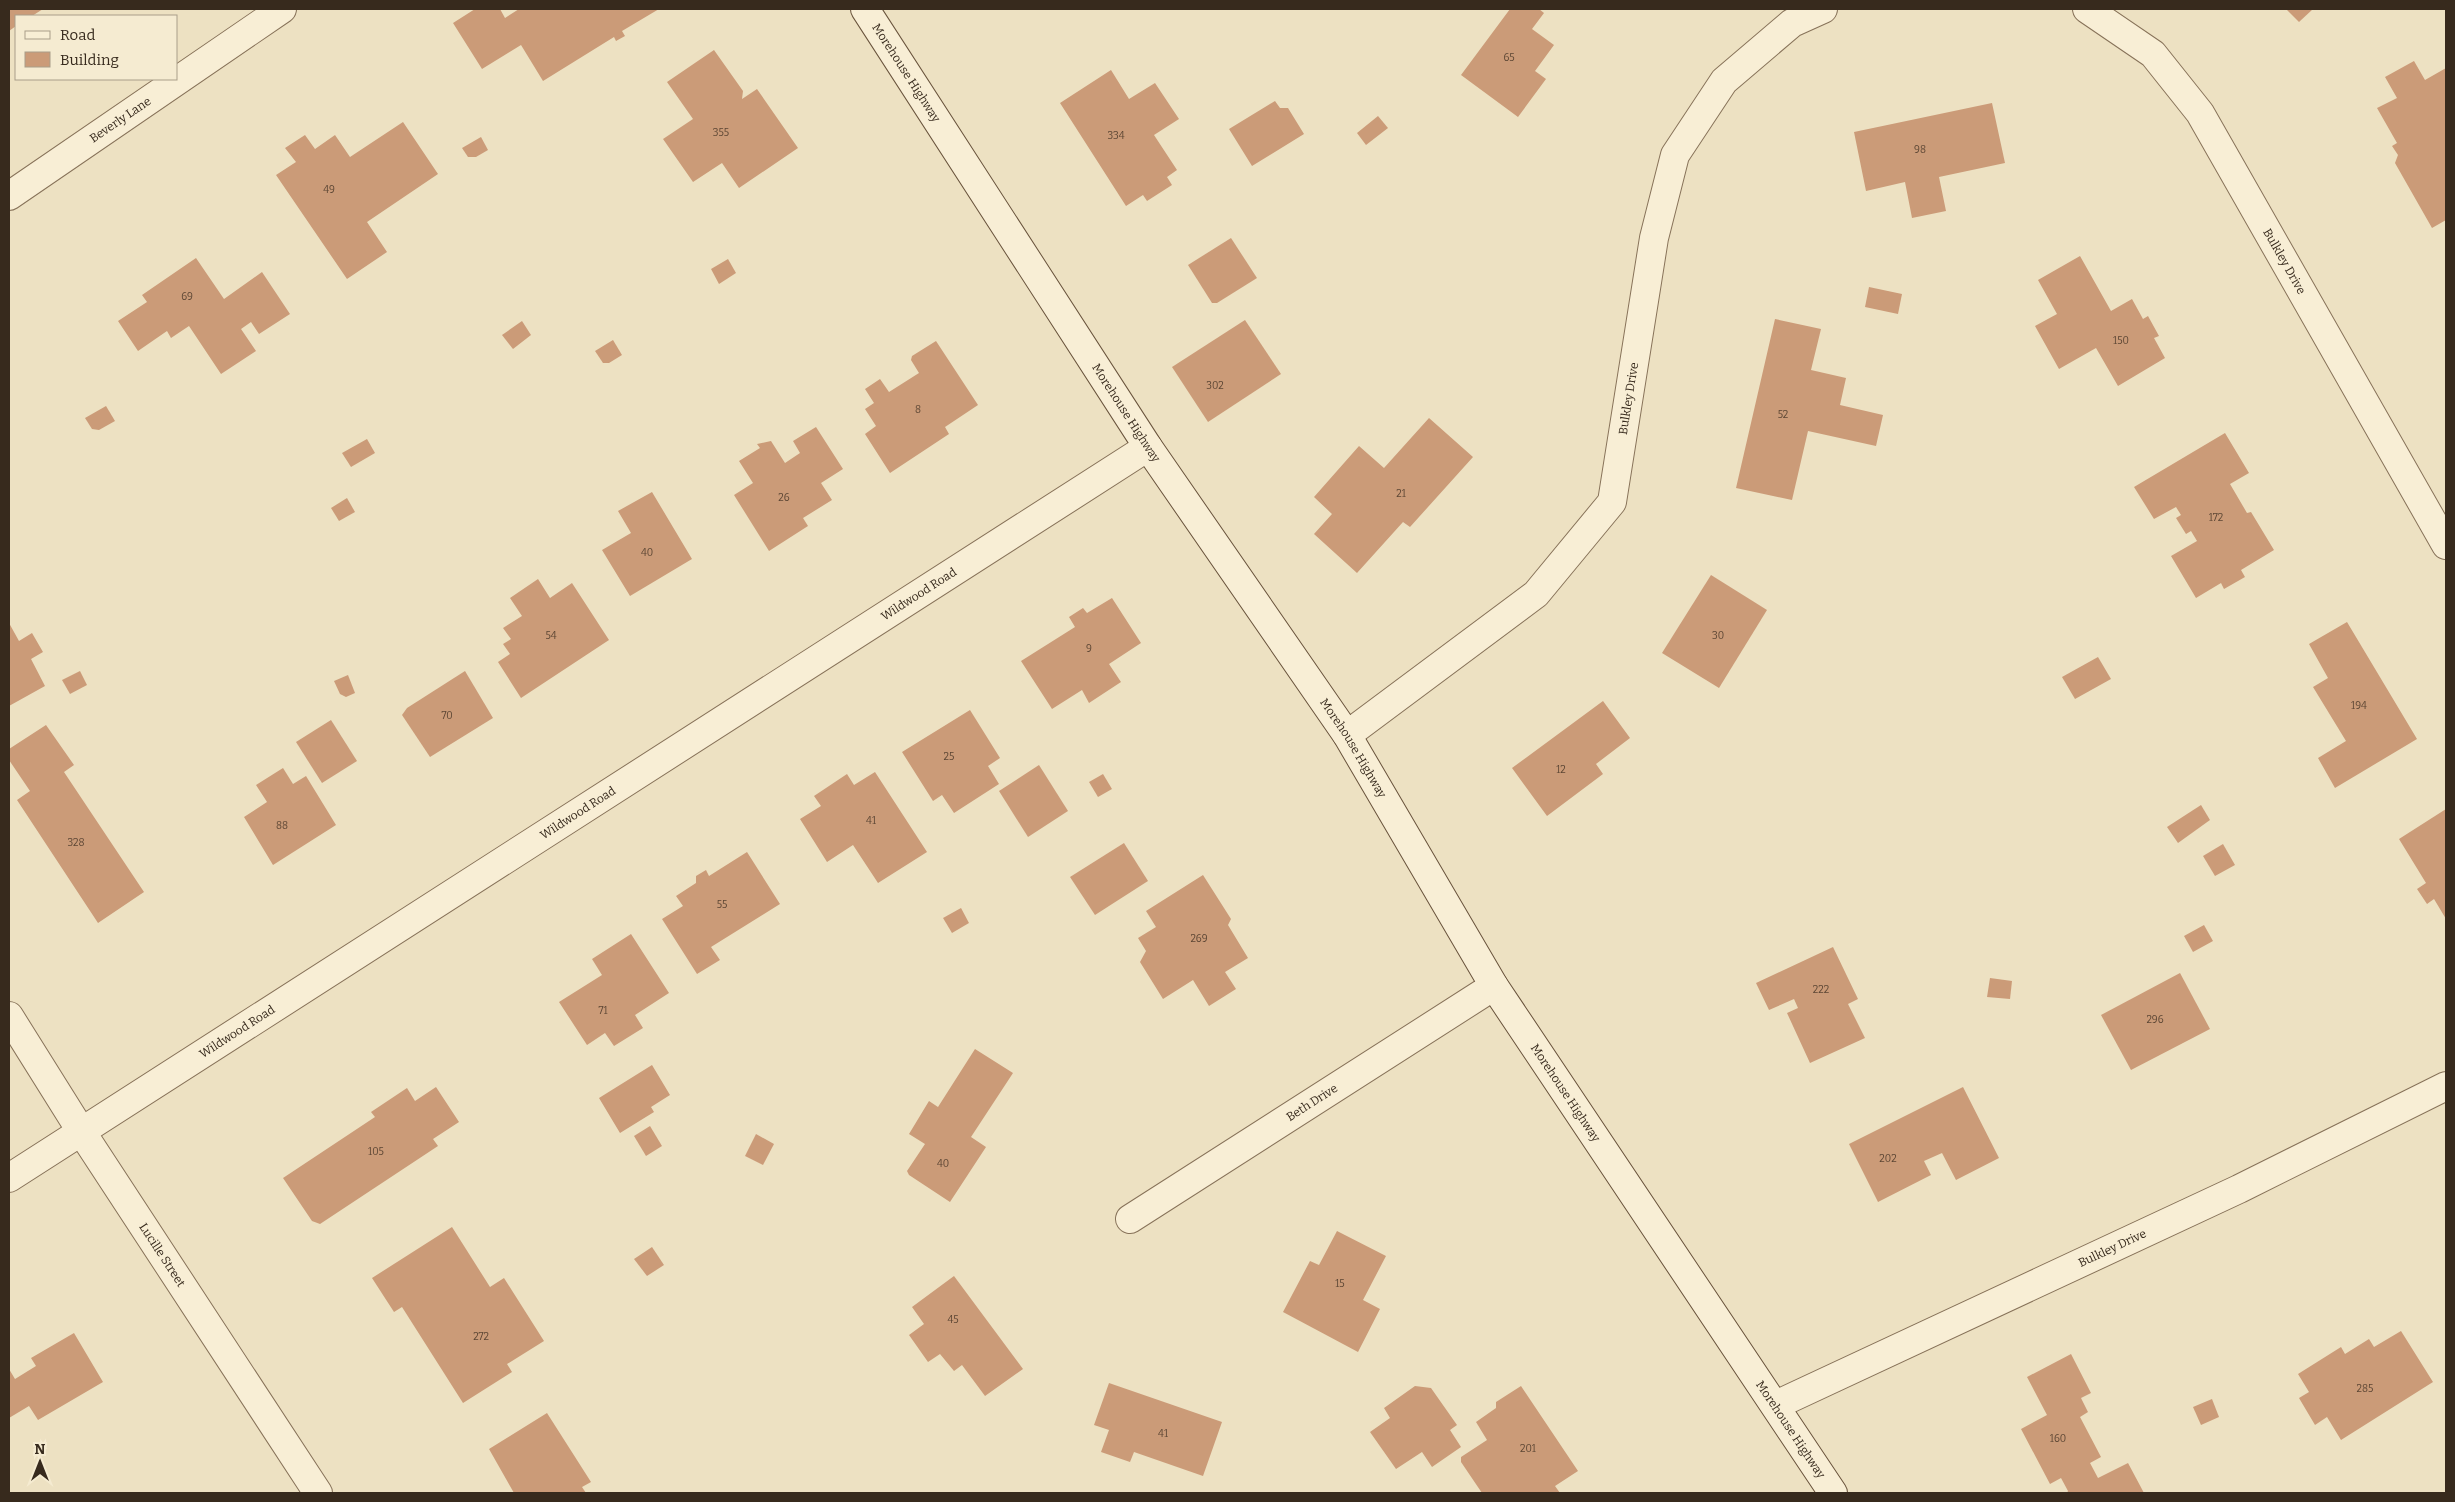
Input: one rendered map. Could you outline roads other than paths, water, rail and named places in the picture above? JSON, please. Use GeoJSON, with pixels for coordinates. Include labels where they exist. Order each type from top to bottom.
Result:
{"type":"FeatureCollection","features":[{"type":"Feature","properties":{"kind":"street","name":"Beverly Lane"},"geometry":{"type":"LineString","coordinates":[[9,196],[282,9]]}},
{"type":"Feature","properties":{"kind":"street","name":"Morehouse Highway"},"geometry":{"type":"LineString","coordinates":[[865,9],[1148,447],[1347,735],[1494,986],[1776,1405],[1833,1493]]}},
{"type":"Feature","properties":{"kind":"street","name":"Bulkley Drive"},"geometry":{"type":"LineString","coordinates":[[1347,735],[1536,594],[1612,502],[1654,238],[1675,155],[1724,82],[1792,23],[1823,9]]}},
{"type":"Feature","properties":{"kind":"street","name":"Bulkley Drive"},"geometry":{"type":"LineString","coordinates":[[2087,9],[2153,54],[2200,113],[2446,545]]}},
{"type":"Feature","properties":{"kind":"street","name":"Wildwood Road"},"geometry":{"type":"LineString","coordinates":[[9,1178],[1148,447]]}},
{"type":"Feature","properties":{"kind":"street","name":"Beth Drive"},"geometry":{"type":"LineString","coordinates":[[1130,1220],[1494,986]]}},
{"type":"Feature","properties":{"kind":"street","name":"Lucille Street"},"geometry":{"type":"LineString","coordinates":[[9,1016],[81,1131],[318,1493]]}},
{"type":"Feature","properties":{"kind":"street","name":"Bulkley Drive"},"geometry":{"type":"LineString","coordinates":[[1776,1405],[2239,1189],[2446,1086]]}}]}
